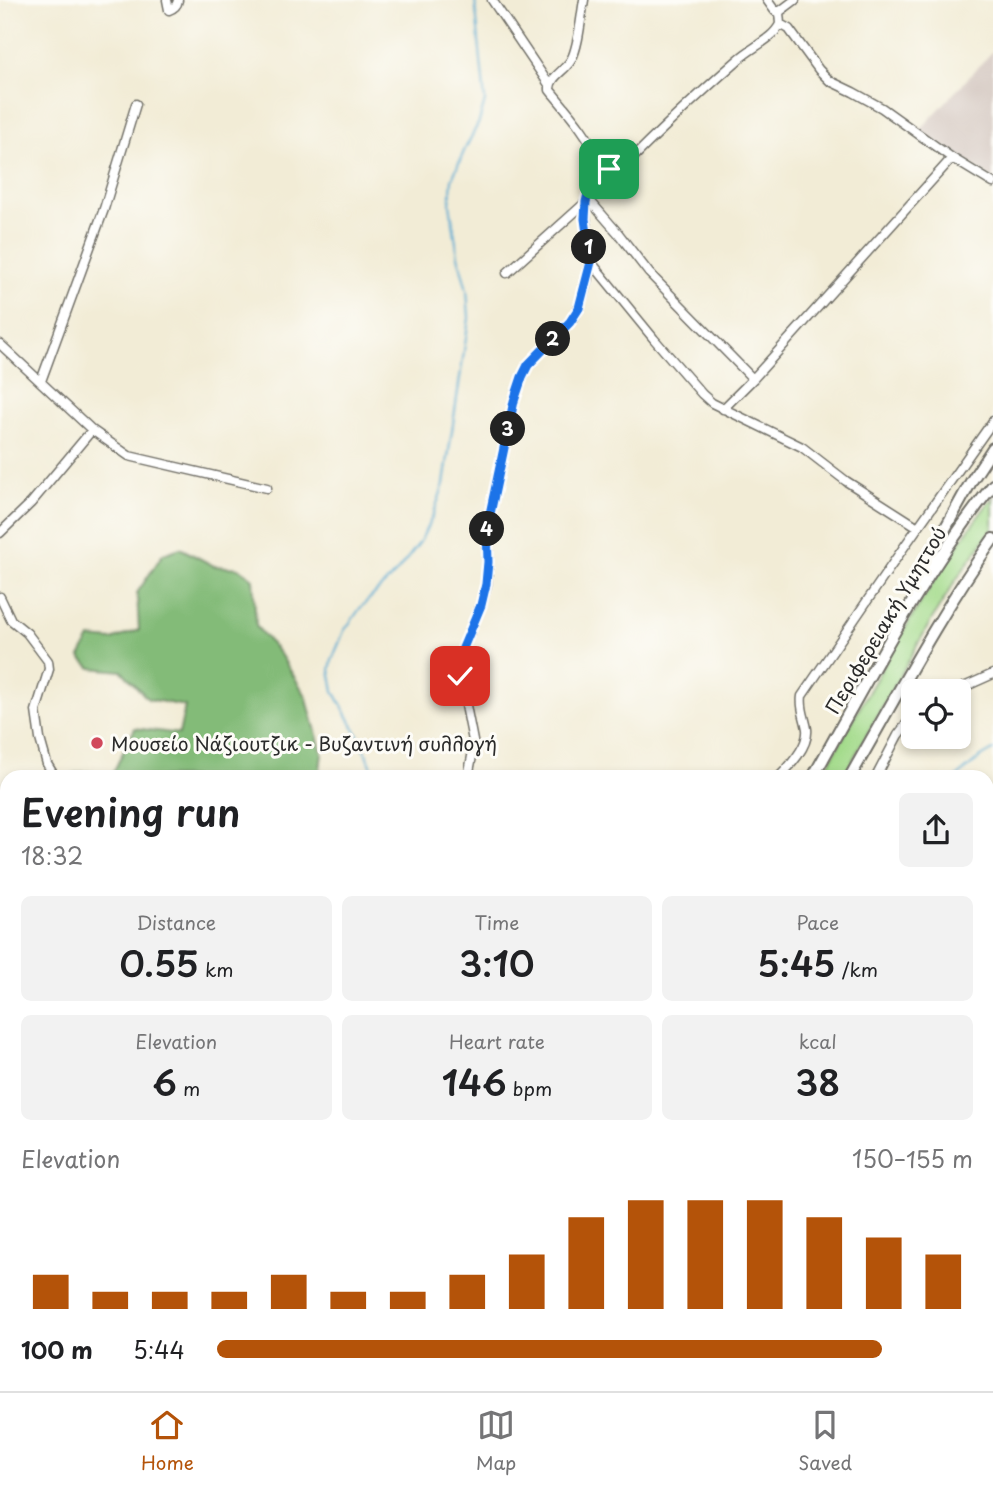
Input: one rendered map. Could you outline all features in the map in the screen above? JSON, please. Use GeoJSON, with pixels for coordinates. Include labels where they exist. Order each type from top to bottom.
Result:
{"type":"FeatureCollection","features":[{"type":"Feature","properties":{"kind":"highway"},"geometry":{"type":"LineString","coordinates":[[878,661],[897,618],[934,549],[993,448]]}},
{"type":"Feature","properties":{"kind":"highway","name":"Περιφερειακή Υμηττού"},"geometry":{"type":"LineString","coordinates":[[817,770],[932,570],[993,485]]}},
{"type":"Feature","properties":{"kind":"highway"},"geometry":{"type":"LineString","coordinates":[[854,770],[938,623],[993,539]]}},
{"type":"Feature","properties":{"kind":"street"},"geometry":{"type":"LineString","coordinates":[[167,0],[169,10],[174,8],[178,0]]}},
{"type":"Feature","properties":{"kind":"street"},"geometry":{"type":"LineString","coordinates":[[469,770],[474,746],[460,676],[463,648],[481,605],[486,584],[487,528],[514,401],[522,377],[528,365],[575,316],[579,308],[591,262],[585,219],[586,202],[597,160],[585,135],[551,90],[492,0]]}},
{"type":"Feature","properties":{"kind":"street"},"geometry":{"type":"LineString","coordinates":[[550,86],[574,53],[584,0]]}},
{"type":"Feature","properties":{"kind":"street"},"geometry":{"type":"LineString","coordinates":[[767,0],[775,11],[779,12]]}},
{"type":"Feature","properties":{"kind":"street"},"geometry":{"type":"LineString","coordinates":[[779,12],[796,0]]}},
{"type":"Feature","properties":{"kind":"street"},"geometry":{"type":"LineString","coordinates":[[597,160],[614,172],[620,171],[706,88],[745,53],[776,31],[780,24],[779,12]]}},
{"type":"Feature","properties":{"kind":"street"},"geometry":{"type":"LineString","coordinates":[[780,24],[789,29],[830,82],[882,108],[952,158],[993,183]]}},
{"type":"Feature","properties":{"kind":"street"},"geometry":{"type":"LineString","coordinates":[[41,382],[104,209],[136,104]]}},
{"type":"Feature","properties":{"kind":"street"},"geometry":{"type":"LineString","coordinates":[[723,409],[952,158]]}},
{"type":"Feature","properties":{"kind":"street"},"geometry":{"type":"LineString","coordinates":[[507,273],[586,202],[591,202],[666,291],[753,379]]}},
{"type":"Feature","properties":{"kind":"street"},"geometry":{"type":"LineString","coordinates":[[591,262],[702,394],[723,409],[802,447],[846,481],[918,527]]}},
{"type":"Feature","properties":{"kind":"street"},"geometry":{"type":"LineString","coordinates":[[0,344],[92,430],[129,456],[267,488]]}},
{"type":"Feature","properties":{"kind":"street"},"geometry":{"type":"LineString","coordinates":[[785,770],[806,740],[807,730],[800,704],[802,696],[993,421]]}},
{"type":"Feature","properties":{"kind":"street"},"geometry":{"type":"LineString","coordinates":[[0,533],[31,503],[92,430]]}},
{"type":"Feature","properties":{"kind":"street"},"geometry":{"type":"LineString","coordinates":[[0,597],[11,620],[27,633],[48,661],[49,669],[36,710],[43,752],[51,770]]}},
{"type":"Feature","properties":{"kind":"street"},"geometry":{"type":"LineString","coordinates":[[971,684],[993,674]]}},
{"type":"Feature","properties":{"kind":"street"},"geometry":{"type":"LineString","coordinates":[[880,770],[901,731]]}},
{"type":"Feature","properties":{"kind":"shaded area"},"geometry":{"type":"Polygon","coordinates":[[[993,51],[993,179],[919,131],[993,51]]]}},
{"type":"Feature","properties":{"kind":"green space"},"geometry":{"type":"Polygon","coordinates":[[[993,497],[993,528],[932,619],[847,770],[825,770],[923,599],[993,497]]]}},
{"type":"Feature","properties":{"kind":"green space"},"geometry":{"type":"Polygon","coordinates":[[[180,548],[214,566],[239,568],[253,579],[256,626],[280,654],[306,696],[322,753],[320,770],[114,770],[135,728],[179,734],[185,706],[148,699],[122,671],[91,668],[80,657],[90,638],[112,640],[139,630],[137,593],[163,554],[180,548]]]}},
{"type":"Feature","properties":{"kind":"waterway"},"geometry":{"type":"LineString","coordinates":[[373,770],[334,691],[330,670],[344,631],[361,607],[396,573],[420,542],[444,484],[469,318],[467,290],[458,256],[450,204],[452,179],[479,122],[485,101],[475,0]]}},
{"type":"Feature","properties":{"kind":"waterway"},"geometry":{"type":"LineString","coordinates":[[965,770],[993,750]]}},
{"type":"Feature","properties":{"kind":"place","name":"Μουσείο Νάζιουτζικ - Βυζαντινή συλλογή"},"geometry":{"type":"Point","coordinates":[97,743]}},
{"type":"Feature","properties":{"kind":"route"},"geometry":{"type":"LineString","coordinates":[[460,676],[463,648],[481,605],[486,584],[487,528],[514,401],[528,365],[570,322],[579,308],[591,262],[585,219],[586,202],[597,160],[609,169]]}}]}
